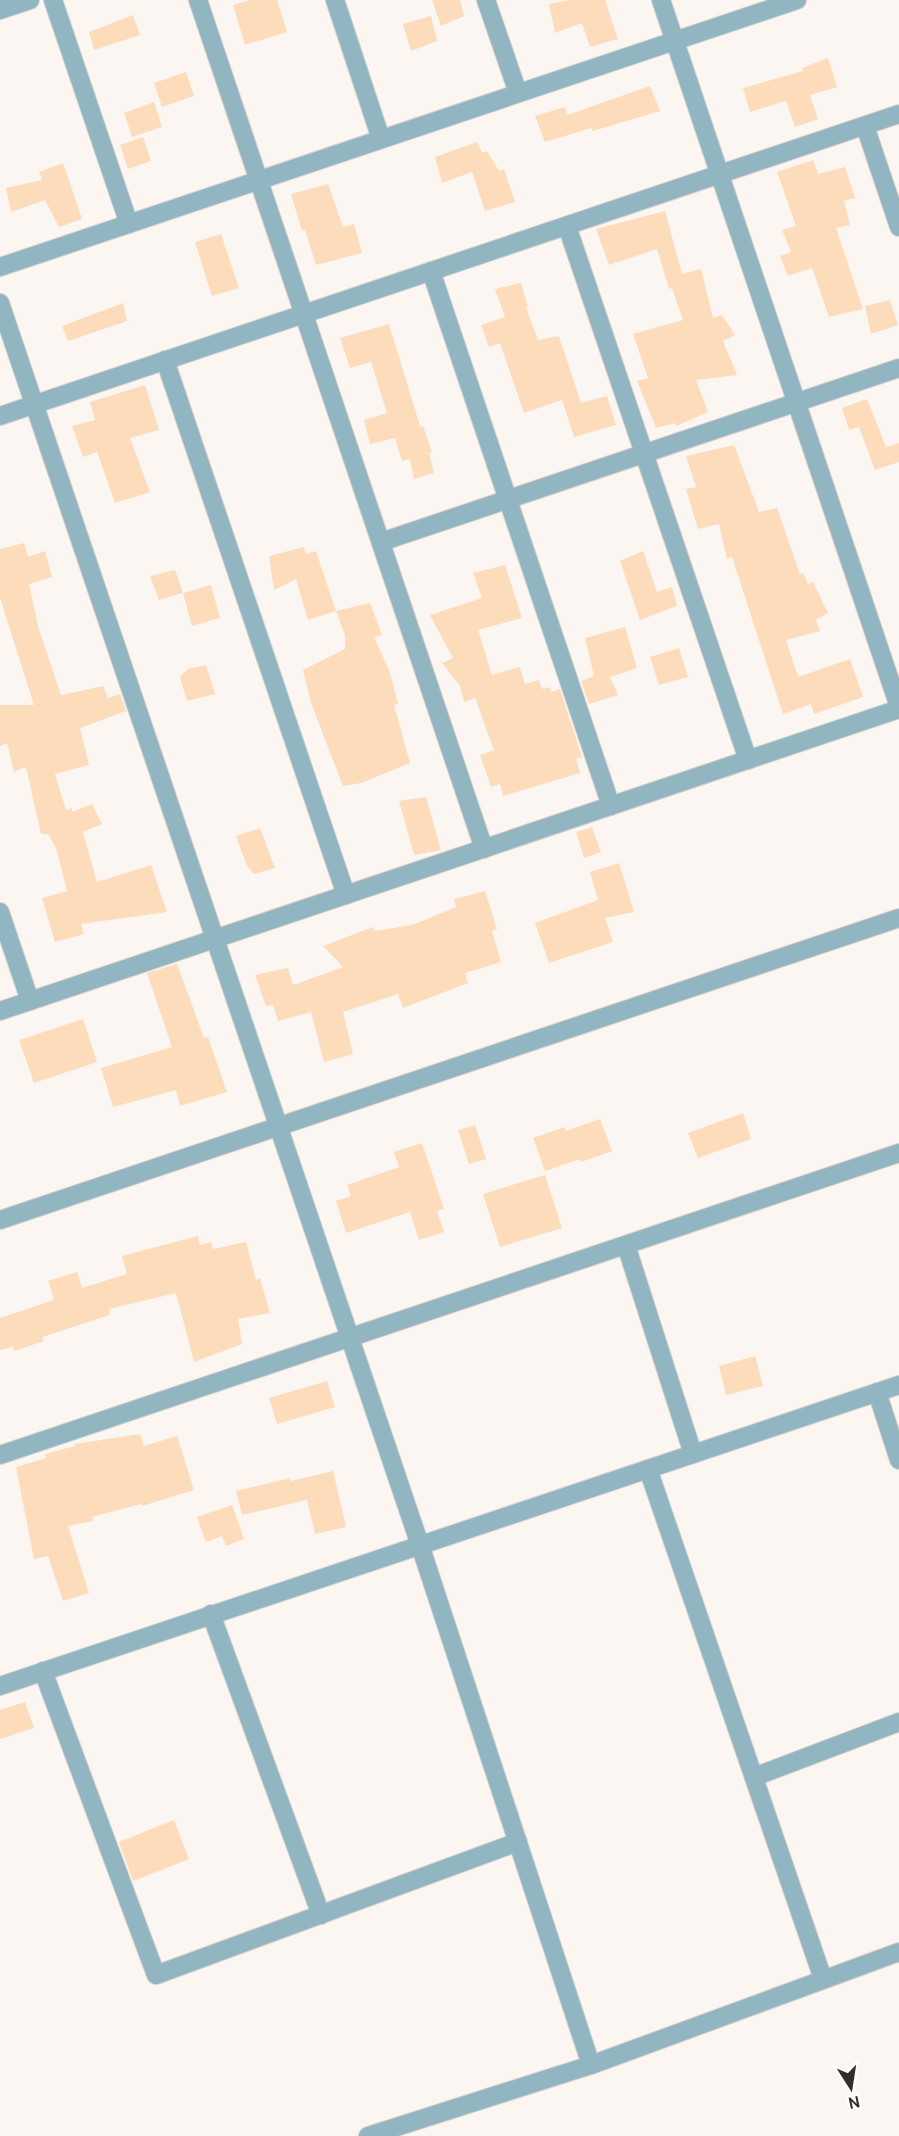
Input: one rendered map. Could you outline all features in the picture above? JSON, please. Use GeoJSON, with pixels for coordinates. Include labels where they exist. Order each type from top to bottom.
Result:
{"type":"FeatureCollection","features":[{"type":"Feature","properties":{"kind":"street"},"geometry":{"type":"LineString","coordinates":[[0,10],[30,0]]}},
{"type":"Feature","properties":{"kind":"street"},"geometry":{"type":"LineString","coordinates":[[53,0],[129,224]]}},
{"type":"Feature","properties":{"kind":"street"},"geometry":{"type":"LineString","coordinates":[[198,0],[484,849]]}},
{"type":"Feature","properties":{"kind":"street"},"geometry":{"type":"LineString","coordinates":[[335,0],[381,140]]}},
{"type":"Feature","properties":{"kind":"street"},"geometry":{"type":"LineString","coordinates":[[486,0],[518,93]]}},
{"type":"Feature","properties":{"kind":"street"},"geometry":{"type":"LineString","coordinates":[[0,1011],[899,708],[661,0]]}},
{"type":"Feature","properties":{"kind":"street"},"geometry":{"type":"LineString","coordinates":[[0,267],[796,0]]}},
{"type":"Feature","properties":{"kind":"street"},"geometry":{"type":"LineString","coordinates":[[0,416],[899,114]]}},
{"type":"Feature","properties":{"kind":"street"},"geometry":{"type":"LineString","coordinates":[[865,126],[899,227]]}},
{"type":"Feature","properties":{"kind":"street"},"geometry":{"type":"LineString","coordinates":[[567,226],[748,760]]}},
{"type":"Feature","properties":{"kind":"street"},"geometry":{"type":"LineString","coordinates":[[431,271],[611,806]]}},
{"type":"Feature","properties":{"kind":"street"},"geometry":{"type":"LineString","coordinates":[[0,303],[420,1545],[591,2065]]}},
{"type":"Feature","properties":{"kind":"street"},"geometry":{"type":"LineString","coordinates":[[165,360],[346,895]]}},
{"type":"Feature","properties":{"kind":"street"},"geometry":{"type":"LineString","coordinates":[[381,542],[899,368]]}},
{"type":"Feature","properties":{"kind":"street"},"geometry":{"type":"LineString","coordinates":[[0,912],[30,1001]]}},
{"type":"Feature","properties":{"kind":"street"},"geometry":{"type":"LineString","coordinates":[[0,1220],[899,918]]}},
{"type":"Feature","properties":{"kind":"street"},"geometry":{"type":"LineString","coordinates":[[0,1455],[899,1153]]}},
{"type":"Feature","properties":{"kind":"street"},"geometry":{"type":"LineString","coordinates":[[626,1245],[693,1454]]}},
{"type":"Feature","properties":{"kind":"street"},"geometry":{"type":"LineString","coordinates":[[0,1686],[899,1385]]}},
{"type":"Feature","properties":{"kind":"street"},"geometry":{"type":"LineString","coordinates":[[877,1392],[899,1461]]}},
{"type":"Feature","properties":{"kind":"street"},"geometry":{"type":"LineString","coordinates":[[648,1469],[823,1979]]}},
{"type":"Feature","properties":{"kind":"street"},"geometry":{"type":"LineString","coordinates":[[211,1614],[321,1914]]}},
{"type":"Feature","properties":{"kind":"street"},"geometry":{"type":"LineString","coordinates":[[43,1671],[156,1975],[518,1842]]}},
{"type":"Feature","properties":{"kind":"street"},"geometry":{"type":"LineString","coordinates":[[754,1777],[899,1722]]}},
{"type":"Feature","properties":{"kind":"street"},"geometry":{"type":"LineString","coordinates":[[368,2136],[591,2065],[899,1952]]}},
{"type":"Feature","properties":{"kind":"building"},"geometry":{"type":"Polygon","coordinates":[[[250,0],[277,0],[287,32],[245,45],[233,5],[250,0]]]}},
{"type":"Feature","properties":{"kind":"building"},"geometry":{"type":"Polygon","coordinates":[[[432,0],[460,0],[464,16],[441,26],[432,0]]]}},
{"type":"Feature","properties":{"kind":"building"},"geometry":{"type":"Polygon","coordinates":[[[570,0],[605,0],[618,39],[590,47],[582,23],[555,33],[549,4],[570,0]]]}},
{"type":"Feature","properties":{"kind":"building"},"geometry":{"type":"Polygon","coordinates":[[[133,15],[140,35],[94,50],[89,32],[133,15]]]}},
{"type":"Feature","properties":{"kind":"building"},"geometry":{"type":"Polygon","coordinates":[[[431,16],[437,41],[411,51],[403,24],[431,16]]]}},
{"type":"Feature","properties":{"kind":"building"},"geometry":{"type":"Polygon","coordinates":[[[828,58],[837,87],[810,95],[818,119],[795,127],[786,101],[750,112],[743,88],[803,71],[802,68],[828,58]]]}},
{"type":"Feature","properties":{"kind":"building"},"geometry":{"type":"Polygon","coordinates":[[[186,72],[194,96],[162,107],[154,83],[186,72]]]}},
{"type":"Feature","properties":{"kind":"building"},"geometry":{"type":"Polygon","coordinates":[[[650,86],[660,111],[593,131],[591,128],[545,142],[535,116],[565,107],[567,115],[650,86]]]}},
{"type":"Feature","properties":{"kind":"building"},"geometry":{"type":"Polygon","coordinates":[[[154,102],[162,127],[132,137],[124,113],[154,102]]]}},
{"type":"Feature","properties":{"kind":"building"},"geometry":{"type":"Polygon","coordinates":[[[143,137],[151,161],[128,169],[120,145],[143,137]]]}},
{"type":"Feature","properties":{"kind":"building"},"geometry":{"type":"Polygon","coordinates":[[[477,142],[482,153],[487,151],[499,171],[504,169],[515,202],[485,211],[472,172],[442,183],[435,157],[477,142]]]}},
{"type":"Feature","properties":{"kind":"building"},"geometry":{"type":"Polygon","coordinates":[[[813,160],[818,174],[845,167],[855,198],[844,201],[850,225],[836,228],[863,309],[829,317],[812,268],[788,276],[780,256],[791,252],[782,230],[796,226],[777,172],[813,160]]]}},
{"type":"Feature","properties":{"kind":"building"},"geometry":{"type":"Polygon","coordinates":[[[63,163],[82,219],[59,227],[45,200],[11,212],[6,188],[42,180],[39,172],[63,163]]]}},
{"type":"Feature","properties":{"kind":"building"},"geometry":{"type":"Polygon","coordinates":[[[328,184],[343,227],[354,224],[362,253],[316,265],[305,230],[302,231],[291,194],[328,184]]]}},
{"type":"Feature","properties":{"kind":"building"},"geometry":{"type":"Polygon","coordinates":[[[665,211],[682,274],[701,269],[713,318],[722,315],[735,335],[723,341],[737,375],[696,380],[708,412],[676,426],[675,423],[656,428],[637,381],[648,378],[633,334],[683,320],[672,288],[669,289],[657,249],[609,265],[596,229],[665,211]]]}},
{"type":"Feature","properties":{"kind":"building"},"geometry":{"type":"Polygon","coordinates":[[[221,234],[239,288],[212,296],[195,242],[221,234]]]}},
{"type":"Feature","properties":{"kind":"building"},"geometry":{"type":"Polygon","coordinates":[[[521,283],[528,307],[526,307],[538,340],[559,336],[581,403],[607,396],[616,425],[574,437],[562,400],[524,413],[500,343],[489,347],[481,325],[505,317],[495,289],[521,283]]]}},
{"type":"Feature","properties":{"kind":"building"},"geometry":{"type":"Polygon","coordinates":[[[890,300],[898,325],[871,334],[865,306],[890,300]]]}},
{"type":"Feature","properties":{"kind":"building"},"geometry":{"type":"Polygon","coordinates":[[[123,303],[127,321],[68,341],[62,326],[123,303]]]}},
{"type":"Feature","properties":{"kind":"building"},"geometry":{"type":"Polygon","coordinates":[[[389,324],[420,426],[423,426],[432,452],[429,453],[434,473],[414,479],[410,459],[402,461],[395,438],[370,444],[364,420],[387,413],[371,362],[350,368],[340,338],[389,324]]]}},
{"type":"Feature","properties":{"kind":"building"},"geometry":{"type":"Polygon","coordinates":[[[145,385],[159,430],[130,438],[150,492],[115,503],[97,452],[83,457],[72,426],[95,420],[90,402],[145,385]]]}},
{"type":"Feature","properties":{"kind":"building"},"geometry":{"type":"Polygon","coordinates":[[[867,399],[886,447],[899,443],[899,462],[875,470],[859,427],[849,430],[842,408],[867,399]]]}},
{"type":"Feature","properties":{"kind":"building"},"geometry":{"type":"Polygon","coordinates":[[[734,445],[759,512],[777,508],[800,574],[803,573],[808,584],[813,582],[828,613],[816,620],[820,631],[786,640],[798,677],[850,659],[863,697],[814,714],[811,704],[783,714],[732,557],[727,559],[719,524],[698,529],[686,489],[696,487],[686,456],[734,445]]]}},
{"type":"Feature","properties":{"kind":"building"},"geometry":{"type":"Polygon","coordinates":[[[24,543],[28,557],[45,551],[52,577],[29,584],[38,626],[61,695],[103,686],[108,698],[120,694],[126,711],[80,728],[89,765],[55,774],[66,810],[72,808],[72,812],[92,804],[102,824],[83,832],[97,882],[151,865],[167,912],[81,924],[84,934],[55,942],[42,898],[67,891],[56,848],[48,834],[41,834],[26,767],[14,772],[7,743],[0,746],[0,705],[34,705],[0,598],[0,549],[24,543]]]}},
{"type":"Feature","properties":{"kind":"building"},"geometry":{"type":"Polygon","coordinates":[[[304,547],[306,554],[316,551],[336,611],[308,620],[296,579],[274,590],[269,556],[304,547]]]}},
{"type":"Feature","properties":{"kind":"building"},"geometry":{"type":"Polygon","coordinates":[[[643,551],[657,592],[672,587],[677,606],[640,620],[620,561],[643,551]]]}},
{"type":"Feature","properties":{"kind":"building"},"geometry":{"type":"Polygon","coordinates":[[[505,565],[522,618],[478,630],[492,675],[520,667],[525,684],[539,680],[542,689],[550,687],[551,692],[560,689],[582,757],[576,759],[580,773],[503,796],[500,784],[491,787],[480,755],[494,750],[475,698],[464,702],[460,686],[442,663],[453,658],[430,615],[482,598],[473,573],[505,565]]]}},
{"type":"Feature","properties":{"kind":"building"},"geometry":{"type":"Polygon","coordinates":[[[175,570],[183,593],[159,600],[150,576],[175,570]]]}},
{"type":"Feature","properties":{"kind":"building"},"geometry":{"type":"Polygon","coordinates":[[[211,585],[220,618],[192,626],[183,593],[211,585]]]}},
{"type":"Feature","properties":{"kind":"building"},"geometry":{"type":"Polygon","coordinates":[[[370,603],[382,635],[374,637],[390,673],[398,704],[394,705],[410,763],[361,783],[343,786],[311,703],[303,670],[345,649],[345,635],[336,611],[370,603]]]}},
{"type":"Feature","properties":{"kind":"building"},"geometry":{"type":"Polygon","coordinates":[[[625,627],[637,668],[610,677],[618,695],[589,704],[581,681],[594,676],[585,638],[625,627]]]}},
{"type":"Feature","properties":{"kind":"building"},"geometry":{"type":"Polygon","coordinates":[[[679,648],[688,677],[659,685],[650,657],[679,648]]]}},
{"type":"Feature","properties":{"kind":"building"},"geometry":{"type":"Polygon","coordinates":[[[206,665],[215,694],[187,701],[180,677],[188,669],[206,665]]]}},
{"type":"Feature","properties":{"kind":"building"},"geometry":{"type":"Polygon","coordinates":[[[426,797],[441,850],[414,855],[399,801],[426,797]]]}},
{"type":"Feature","properties":{"kind":"building"},"geometry":{"type":"Polygon","coordinates":[[[592,827],[601,852],[584,858],[576,832],[592,827]]]}},
{"type":"Feature","properties":{"kind":"building"},"geometry":{"type":"Polygon","coordinates":[[[260,828],[275,868],[254,874],[247,866],[236,836],[260,828]]]}},
{"type":"Feature","properties":{"kind":"building"},"geometry":{"type":"Polygon","coordinates":[[[619,863],[634,912],[605,918],[613,942],[549,963],[535,923],[598,900],[590,872],[619,863]]]}},
{"type":"Feature","properties":{"kind":"building"},"geometry":{"type":"Polygon","coordinates":[[[485,891],[497,929],[492,931],[501,962],[465,973],[468,983],[403,1008],[398,994],[343,1012],[353,1054],[324,1062],[311,1012],[278,1021],[273,1005],[266,1006],[255,975],[288,968],[293,985],[343,967],[323,946],[373,927],[375,931],[412,925],[456,907],[454,899],[485,891]]]}},
{"type":"Feature","properties":{"kind":"building"},"geometry":{"type":"Polygon","coordinates":[[[177,964],[204,1038],[208,1037],[227,1092],[180,1106],[176,1090],[113,1107],[101,1068],[172,1047],[147,973],[177,964]]]}},
{"type":"Feature","properties":{"kind":"building"},"geometry":{"type":"Polygon","coordinates":[[[83,1019],[97,1062],[34,1083],[19,1040],[83,1019]]]}},
{"type":"Feature","properties":{"kind":"building"},"geometry":{"type":"Polygon","coordinates":[[[743,1113],[751,1139],[698,1158],[688,1133],[743,1113]]]}},
{"type":"Feature","properties":{"kind":"building"},"geometry":{"type":"Polygon","coordinates":[[[600,1119],[612,1151],[545,1171],[533,1138],[565,1127],[566,1131],[600,1119]]]}},
{"type":"Feature","properties":{"kind":"building"},"geometry":{"type":"Polygon","coordinates":[[[475,1125],[486,1159],[469,1164],[458,1130],[475,1125]]]}},
{"type":"Feature","properties":{"kind":"building"},"geometry":{"type":"Polygon","coordinates":[[[422,1143],[444,1209],[437,1211],[444,1232],[419,1240],[410,1212],[346,1233],[336,1201],[351,1196],[347,1185],[399,1167],[394,1152],[422,1143]]]}},
{"type":"Feature","properties":{"kind":"building"},"geometry":{"type":"Polygon","coordinates":[[[545,1175],[562,1228],[500,1247],[483,1194],[545,1175]]]}},
{"type":"Feature","properties":{"kind":"building"},"geometry":{"type":"Polygon","coordinates":[[[198,1236],[200,1245],[211,1242],[213,1249],[246,1242],[256,1280],[260,1278],[270,1313],[238,1319],[242,1344],[194,1362],[176,1293],[109,1309],[110,1315],[42,1337],[44,1341],[14,1351],[13,1347],[0,1350],[0,1318],[54,1300],[48,1281],[77,1272],[82,1288],[127,1274],[122,1256],[198,1236]]]}},
{"type":"Feature","properties":{"kind":"building"},"geometry":{"type":"Polygon","coordinates":[[[755,1356],[763,1386],[726,1395],[719,1366],[755,1356]]]}},
{"type":"Feature","properties":{"kind":"building"},"geometry":{"type":"Polygon","coordinates":[[[327,1381],[335,1407],[277,1424],[269,1398],[327,1381]]]}},
{"type":"Feature","properties":{"kind":"building"},"geometry":{"type":"Polygon","coordinates":[[[140,1434],[144,1446],[177,1436],[194,1490],[142,1506],[141,1504],[92,1517],[93,1521],[68,1526],[89,1593],[63,1601],[48,1556],[34,1559],[16,1467],[46,1458],[45,1454],[75,1446],[74,1444],[140,1434]]]}},
{"type":"Feature","properties":{"kind":"building"},"geometry":{"type":"Polygon","coordinates":[[[333,1471],[346,1527],[315,1534],[307,1500],[242,1515],[236,1491],[290,1478],[291,1481],[333,1471]]]}},
{"type":"Feature","properties":{"kind":"building"},"geometry":{"type":"Polygon","coordinates":[[[232,1505],[244,1539],[226,1546],[222,1536],[206,1542],[197,1517],[232,1505]]]}},
{"type":"Feature","properties":{"kind":"building"},"geometry":{"type":"Polygon","coordinates":[[[25,1702],[34,1728],[0,1739],[0,1710],[25,1702]]]}},
{"type":"Feature","properties":{"kind":"building"},"geometry":{"type":"Polygon","coordinates":[[[174,1820],[189,1859],[133,1881],[119,1842],[174,1820]]]}}]}
